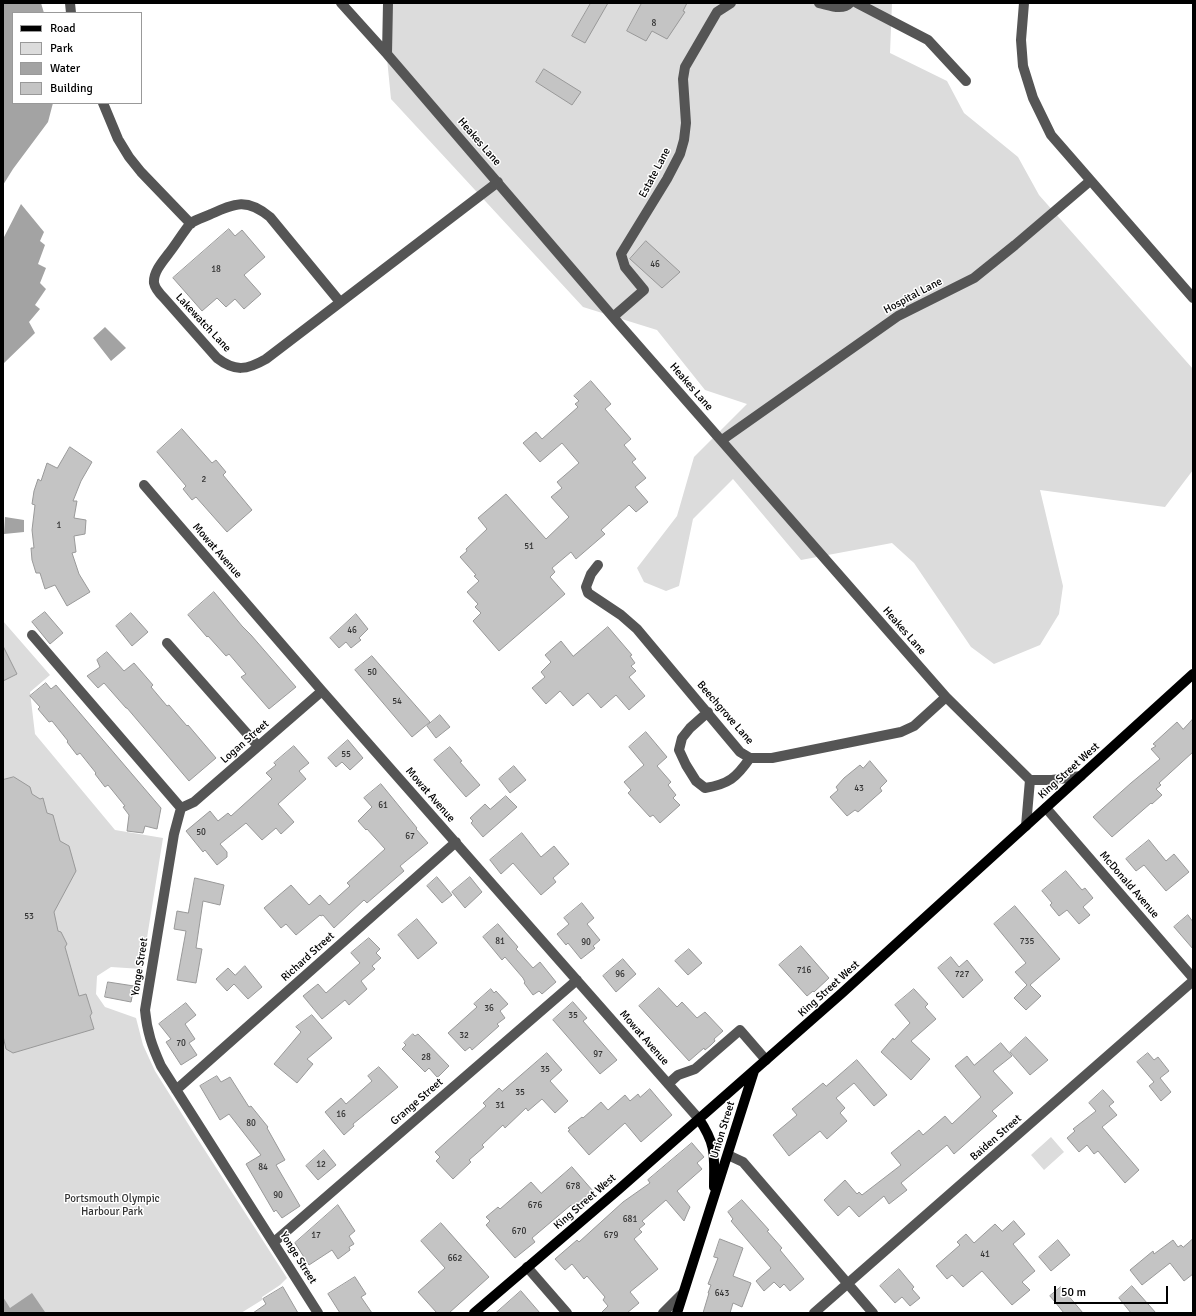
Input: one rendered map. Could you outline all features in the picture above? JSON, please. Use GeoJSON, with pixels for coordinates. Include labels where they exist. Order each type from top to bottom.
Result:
{"type":"FeatureCollection","features":[{"type":"Feature","properties":{"kind":"main road","name":"King Street West"},"geometry":{"type":"LineString","coordinates":[[474,1313],[699,1119],[842,993],[1193,674]]}},
{"type":"Feature","properties":{"kind":"main road","name":"Union Street"},"geometry":{"type":"LineString","coordinates":[[677,1313],[754,1070]]}},
{"type":"Feature","properties":{"kind":"main road","name":"Union Street"},"geometry":{"type":"LineString","coordinates":[[699,1119],[709,1136],[714,1153],[714,1197]]}},
{"type":"Feature","properties":{"kind":"street","name":"Heakes Lane"},"geometry":{"type":"LineString","coordinates":[[341,3],[498,182],[613,317],[946,697],[1030,780]]}},
{"type":"Feature","properties":{"kind":"street"},"geometry":{"type":"LineString","coordinates":[[387,54],[388,3]]}},
{"type":"Feature","properties":{"kind":"street","name":"Estate Lane"},"geometry":{"type":"LineString","coordinates":[[613,317],[644,290],[625,267],[621,254],[667,179],[680,154],[684,140],[686,123],[683,79],[685,67],[717,12],[731,3]]}},
{"type":"Feature","properties":{"kind":"street"},"geometry":{"type":"LineString","coordinates":[[819,3],[839,7],[848,6],[850,3]]}},
{"type":"Feature","properties":{"kind":"street"},"geometry":{"type":"LineString","coordinates":[[857,3],[928,40],[966,81]]}},
{"type":"Feature","properties":{"kind":"street"},"geometry":{"type":"LineString","coordinates":[[1024,3],[1021,40],[1023,66],[1032,98],[1051,135],[1193,298]]}},
{"type":"Feature","properties":{"kind":"street"},"geometry":{"type":"LineString","coordinates":[[104,104],[118,138],[129,157],[141,172],[191,224]]}},
{"type":"Feature","properties":{"kind":"street","name":"Hospital Lane"},"geometry":{"type":"LineString","coordinates":[[722,440],[898,316],[974,278],[1090,181]]}},
{"type":"Feature","properties":{"kind":"street","name":"Lakewatch Lane"},"geometry":{"type":"LineString","coordinates":[[340,302],[270,217],[260,209],[249,205],[234,205],[191,224],[160,266],[154,283],[164,298],[224,364],[235,368],[245,368],[256,365],[266,359],[498,182]]}},
{"type":"Feature","properties":{"kind":"street","name":"Mowat Avenue"},"geometry":{"type":"LineString","coordinates":[[144,485],[322,691],[699,1119]]}},
{"type":"Feature","properties":{"kind":"street","name":"Beechgrove Lane"},"geometry":{"type":"LineString","coordinates":[[598,565],[591,574],[586,587],[588,593],[621,615],[637,628],[740,752],[750,758],[772,758],[901,732],[914,726],[946,697]]}},
{"type":"Feature","properties":{"kind":"street"},"geometry":{"type":"LineString","coordinates":[[32,635],[181,808]]}},
{"type":"Feature","properties":{"kind":"street"},"geometry":{"type":"LineString","coordinates":[[167,643],[258,746]]}},
{"type":"Feature","properties":{"kind":"street","name":"Logan Street"},"geometry":{"type":"LineString","coordinates":[[181,808],[194,802],[322,691]]}},
{"type":"Feature","properties":{"kind":"street"},"geometry":{"type":"LineString","coordinates":[[708,712],[690,728],[682,738],[679,750],[696,781],[705,788],[718,786],[730,781],[750,758]]}},
{"type":"Feature","properties":{"kind":"street"},"geometry":{"type":"LineString","coordinates":[[1026,826],[1030,780],[1052,780],[1081,776]]}},
{"type":"Feature","properties":{"kind":"street","name":"Yonge Street"},"geometry":{"type":"LineString","coordinates":[[181,808],[174,834],[145,1010],[146,1028],[161,1066],[318,1313]]}},
{"type":"Feature","properties":{"kind":"street","name":"McDonald Avenue"},"geometry":{"type":"LineString","coordinates":[[1046,808],[1193,980]]}},
{"type":"Feature","properties":{"kind":"street","name":"Richard Street"},"geometry":{"type":"LineString","coordinates":[[176,1090],[456,842]]}},
{"type":"Feature","properties":{"kind":"street","name":"Grange Street"},"geometry":{"type":"LineString","coordinates":[[274,1242],[577,980]]}},
{"type":"Feature","properties":{"kind":"street","name":"Baiden Street"},"geometry":{"type":"LineString","coordinates":[[814,1313],[848,1285],[1193,980]]}},
{"type":"Feature","properties":{"kind":"street"},"geometry":{"type":"LineString","coordinates":[[668,1084],[678,1075],[695,1070],[740,1030],[766,1060]]}},
{"type":"Feature","properties":{"kind":"street"},"geometry":{"type":"LineString","coordinates":[[728,1155],[744,1162],[873,1313]]}},
{"type":"Feature","properties":{"kind":"street"},"geometry":{"type":"LineString","coordinates":[[527,1267],[567,1313]]}},
{"type":"Feature","properties":{"kind":"street"},"geometry":{"type":"LineString","coordinates":[[663,1313],[682,1294]]}},
{"type":"Feature","properties":{"kind":"green space"},"geometry":{"type":"Polygon","coordinates":[[[392,3],[892,3],[890,53],[947,81],[964,113],[1018,157],[1039,195],[1193,369],[1193,470],[1165,507],[1040,490],[1063,586],[1059,614],[1040,645],[994,664],[971,647],[914,563],[892,543],[801,560],[733,479],[693,519],[679,586],[666,591],[644,582],[637,568],[677,516],[694,457],[747,404],[705,390],[657,330],[583,307],[391,99],[384,28],[392,3]]]}},
{"type":"Feature","properties":{"kind":"green space","name":"Portsmouth Olympic Harbour Park"},"geometry":{"type":"Polygon","coordinates":[[[3,621],[50,675],[30,692],[35,734],[115,830],[163,838],[142,969],[111,967],[97,976],[96,994],[105,1007],[136,1018],[143,1045],[155,1071],[287,1278],[280,1285],[262,1297],[262,1300],[241,1313],[3,1313],[3,621]]]}},
{"type":"Feature","properties":{"kind":"green space"},"geometry":{"type":"Polygon","coordinates":[[[1051,1137],[1064,1152],[1044,1170],[1031,1155],[1051,1137]]]}},
{"type":"Feature","properties":{"kind":"water"},"geometry":{"type":"Polygon","coordinates":[[[3,3],[41,3],[44,12],[12,12],[12,104],[53,104],[48,122],[3,185],[3,3]]]}},
{"type":"Feature","properties":{"kind":"water"},"geometry":{"type":"Polygon","coordinates":[[[21,204],[44,232],[40,241],[45,245],[38,264],[46,268],[40,283],[46,289],[35,305],[40,309],[29,322],[35,333],[3,364],[3,239],[21,204]]]}},
{"type":"Feature","properties":{"kind":"water"},"geometry":{"type":"Polygon","coordinates":[[[105,327],[126,348],[111,361],[93,338],[105,327]]]}},
{"type":"Feature","properties":{"kind":"water"},"geometry":{"type":"Polygon","coordinates":[[[5,517],[24,520],[24,532],[4,534],[5,517]]]}},
{"type":"Feature","properties":{"kind":"water"},"geometry":{"type":"Polygon","coordinates":[[[32,1293],[45,1312],[3,1313],[3,1297],[10,1308],[32,1293]]]}},
{"type":"Feature","properties":{"kind":"building"},"geometry":{"type":"Polygon","coordinates":[[[591,3],[608,3],[585,43],[572,36],[591,3]]]}},
{"type":"Feature","properties":{"kind":"building"},"geometry":{"type":"Polygon","coordinates":[[[642,3],[687,3],[683,11],[685,12],[667,39],[652,31],[646,41],[627,31],[642,3]]]}},
{"type":"Feature","properties":{"kind":"building"},"geometry":{"type":"Polygon","coordinates":[[[544,69],[581,92],[572,105],[536,82],[544,69]]]}},
{"type":"Feature","properties":{"kind":"building"},"geometry":{"type":"Polygon","coordinates":[[[229,229],[235,236],[242,230],[265,257],[244,275],[261,294],[244,309],[235,299],[226,307],[217,298],[202,311],[173,278],[229,229]]]}},
{"type":"Feature","properties":{"kind":"building"},"geometry":{"type":"Polygon","coordinates":[[[646,241],[680,272],[662,288],[630,259],[646,241]]]}},
{"type":"Feature","properties":{"kind":"building"},"geometry":{"type":"Polygon","coordinates":[[[591,381],[611,404],[605,409],[631,439],[624,445],[636,459],[632,462],[646,478],[635,487],[648,502],[636,512],[629,505],[601,530],[605,534],[576,559],[571,552],[552,568],[555,572],[550,577],[565,594],[499,651],[473,621],[481,613],[475,607],[478,604],[467,592],[479,581],[474,576],[476,575],[460,557],[467,551],[466,549],[487,529],[478,518],[506,494],[546,539],[569,517],[551,497],[562,488],[557,482],[579,463],[562,443],[540,462],[523,443],[536,432],[542,439],[578,407],[575,404],[579,401],[574,396],[591,381]]]}},
{"type":"Feature","properties":{"kind":"building"},"geometry":{"type":"Polygon","coordinates":[[[182,429],[212,463],[216,460],[226,472],[223,475],[252,510],[227,532],[196,497],[192,500],[183,489],[186,486],[157,452],[182,429]]]}},
{"type":"Feature","properties":{"kind":"building"},"geometry":{"type":"Polygon","coordinates":[[[70,447],[92,462],[81,481],[73,501],[77,501],[74,518],[86,520],[85,534],[74,536],[76,552],[72,553],[79,574],[90,592],[67,606],[55,585],[45,589],[40,573],[36,573],[32,560],[31,548],[34,548],[32,530],[35,505],[32,504],[38,479],[41,481],[47,463],[57,468],[70,447]]]}},
{"type":"Feature","properties":{"kind":"building"},"geometry":{"type":"Polygon","coordinates":[[[214,592],[296,687],[269,709],[241,677],[246,674],[229,654],[226,656],[188,615],[214,592]]]}},
{"type":"Feature","properties":{"kind":"building"},"geometry":{"type":"Polygon","coordinates":[[[45,612],[63,633],[50,644],[32,622],[45,612]]]}},
{"type":"Feature","properties":{"kind":"building"},"geometry":{"type":"Polygon","coordinates":[[[131,613],[148,632],[132,646],[116,626],[131,613]]]}},
{"type":"Feature","properties":{"kind":"building"},"geometry":{"type":"Polygon","coordinates":[[[356,614],[368,629],[359,638],[361,640],[351,648],[346,642],[339,648],[330,638],[356,614]]]}},
{"type":"Feature","properties":{"kind":"building"},"geometry":{"type":"Polygon","coordinates":[[[608,627],[632,655],[630,656],[635,663],[631,666],[636,671],[629,677],[645,696],[629,710],[616,695],[601,708],[588,693],[573,706],[560,691],[546,704],[532,688],[545,677],[541,672],[551,662],[545,655],[561,641],[573,656],[608,627]]]}},
{"type":"Feature","properties":{"kind":"building"},"geometry":{"type":"Polygon","coordinates":[[[3,646],[17,674],[3,681],[3,646]]]}},
{"type":"Feature","properties":{"kind":"building"},"geometry":{"type":"Polygon","coordinates":[[[107,652],[124,671],[134,663],[153,685],[151,687],[167,706],[169,705],[187,726],[188,725],[216,758],[189,781],[104,683],[98,688],[87,676],[100,667],[97,660],[107,652]]]}},
{"type":"Feature","properties":{"kind":"building"},"geometry":{"type":"Polygon","coordinates":[[[372,656],[430,722],[412,737],[355,670],[372,656]]]}},
{"type":"Feature","properties":{"kind":"building"},"geometry":{"type":"Polygon","coordinates":[[[46,683],[51,689],[56,685],[161,808],[157,829],[145,826],[143,833],[127,831],[129,815],[123,807],[125,806],[108,785],[105,787],[80,753],[77,755],[52,721],[49,722],[38,709],[40,707],[30,696],[46,683]]]}},
{"type":"Feature","properties":{"kind":"building"},"geometry":{"type":"Polygon","coordinates":[[[440,715],[450,727],[436,738],[427,726],[440,715]]]}},
{"type":"Feature","properties":{"kind":"building"},"geometry":{"type":"Polygon","coordinates":[[[1193,719],[1193,752],[1159,783],[1161,785],[1156,789],[1162,795],[1112,837],[1093,817],[1160,759],[1151,749],[1156,746],[1153,744],[1177,722],[1183,729],[1193,719]]]}},
{"type":"Feature","properties":{"kind":"building"},"geometry":{"type":"Polygon","coordinates":[[[646,732],[667,757],[657,766],[671,782],[668,785],[676,795],[673,798],[680,805],[660,823],[653,815],[650,817],[628,793],[631,790],[624,782],[644,765],[629,747],[646,732]]]}},
{"type":"Feature","properties":{"kind":"building"},"geometry":{"type":"Polygon","coordinates":[[[348,740],[363,758],[350,770],[342,762],[336,767],[328,758],[348,740]]]}},
{"type":"Feature","properties":{"kind":"building"},"geometry":{"type":"Polygon","coordinates":[[[294,746],[309,763],[299,771],[306,779],[278,804],[294,822],[281,834],[276,828],[262,840],[246,823],[220,844],[227,852],[227,857],[217,865],[205,850],[203,852],[186,831],[210,811],[218,821],[228,813],[231,816],[272,779],[266,773],[276,765],[274,763],[294,746]]]}},
{"type":"Feature","properties":{"kind":"building"},"geometry":{"type":"Polygon","coordinates":[[[450,747],[462,761],[460,762],[480,785],[466,797],[434,760],[450,747]]]}},
{"type":"Feature","properties":{"kind":"building"},"geometry":{"type":"Polygon","coordinates":[[[870,761],[887,781],[880,788],[882,791],[858,812],[855,810],[847,816],[830,797],[838,790],[836,787],[844,778],[860,765],[863,768],[870,761]]]}},
{"type":"Feature","properties":{"kind":"building"},"geometry":{"type":"Polygon","coordinates":[[[514,766],[526,780],[510,793],[499,779],[514,766]]]}},
{"type":"Feature","properties":{"kind":"building"},"geometry":{"type":"Polygon","coordinates":[[[14,777],[30,787],[32,794],[40,799],[43,798],[47,813],[53,815],[60,841],[69,846],[76,871],[54,912],[58,931],[61,932],[67,944],[65,947],[79,996],[86,994],[92,1013],[90,1016],[94,1029],[13,1053],[6,1049],[3,1036],[3,780],[14,777]]]}},
{"type":"Feature","properties":{"kind":"building"},"geometry":{"type":"Polygon","coordinates":[[[381,784],[428,843],[400,866],[404,871],[367,903],[364,900],[334,928],[323,915],[320,915],[296,935],[286,924],[281,928],[264,908],[291,885],[309,905],[320,895],[329,905],[350,886],[347,883],[385,849],[358,821],[372,807],[364,798],[381,784]]]}},
{"type":"Feature","properties":{"kind":"building"},"geometry":{"type":"Polygon","coordinates":[[[506,796],[517,807],[483,837],[471,823],[473,821],[470,818],[485,804],[490,809],[506,796]]]}},
{"type":"Feature","properties":{"kind":"building"},"geometry":{"type":"Polygon","coordinates":[[[522,833],[541,857],[554,846],[569,864],[553,878],[556,882],[541,895],[513,863],[501,874],[490,860],[522,833]]]}},
{"type":"Feature","properties":{"kind":"building"},"geometry":{"type":"Polygon","coordinates":[[[1149,840],[1166,861],[1174,854],[1189,872],[1166,891],[1144,865],[1136,871],[1126,859],[1149,840]]]}},
{"type":"Feature","properties":{"kind":"building"},"geometry":{"type":"Polygon","coordinates":[[[1066,871],[1082,890],[1085,888],[1093,898],[1083,907],[1090,915],[1079,924],[1067,910],[1059,916],[1050,905],[1052,903],[1042,891],[1066,871]]]}},
{"type":"Feature","properties":{"kind":"building"},"geometry":{"type":"Polygon","coordinates":[[[437,877],[452,895],[442,903],[427,886],[437,877]]]}},
{"type":"Feature","properties":{"kind":"building"},"geometry":{"type":"Polygon","coordinates":[[[470,877],[482,892],[465,908],[452,892],[470,877]]]}},
{"type":"Feature","properties":{"kind":"building"},"geometry":{"type":"Polygon","coordinates":[[[195,878],[224,885],[220,905],[203,901],[196,948],[202,949],[196,983],[177,980],[186,931],[174,929],[177,911],[188,913],[195,878]]]}},
{"type":"Feature","properties":{"kind":"building"},"geometry":{"type":"Polygon","coordinates":[[[582,903],[594,918],[587,924],[600,940],[593,946],[595,948],[581,959],[568,943],[566,945],[557,934],[569,924],[564,918],[582,903]]]}},
{"type":"Feature","properties":{"kind":"building"},"geometry":{"type":"Polygon","coordinates":[[[1015,906],[1060,959],[1030,985],[1041,996],[1026,1010],[1014,998],[1027,985],[1015,972],[1026,963],[994,924],[1015,906]]]}},
{"type":"Feature","properties":{"kind":"building"},"geometry":{"type":"Polygon","coordinates":[[[1188,915],[1193,922],[1193,949],[1174,927],[1188,915]]]}},
{"type":"Feature","properties":{"kind":"building"},"geometry":{"type":"Polygon","coordinates":[[[417,919],[437,943],[418,959],[398,935],[417,919]]]}},
{"type":"Feature","properties":{"kind":"building"},"geometry":{"type":"Polygon","coordinates":[[[498,924],[518,947],[516,949],[533,968],[540,962],[556,982],[542,994],[539,991],[533,995],[524,983],[523,978],[505,957],[502,960],[483,937],[498,924]]]}},
{"type":"Feature","properties":{"kind":"building"},"geometry":{"type":"Polygon","coordinates":[[[369,938],[380,949],[376,953],[381,958],[372,966],[375,969],[361,981],[367,989],[349,1005],[345,1000],[322,1019],[303,996],[318,984],[326,993],[360,963],[351,953],[369,938]]]}},
{"type":"Feature","properties":{"kind":"building"},"geometry":{"type":"Polygon","coordinates":[[[801,946],[829,978],[814,992],[813,991],[807,996],[779,965],[801,946]]]}},
{"type":"Feature","properties":{"kind":"building"},"geometry":{"type":"Polygon","coordinates":[[[689,949],[702,963],[688,975],[675,961],[689,949]]]}},
{"type":"Feature","properties":{"kind":"building"},"geometry":{"type":"Polygon","coordinates":[[[951,957],[959,967],[967,960],[983,980],[963,998],[938,968],[951,957]]]}},
{"type":"Feature","properties":{"kind":"building"},"geometry":{"type":"Polygon","coordinates":[[[623,959],[636,974],[616,992],[603,976],[623,959]]]}},
{"type":"Feature","properties":{"kind":"building"},"geometry":{"type":"Polygon","coordinates":[[[245,966],[262,987],[248,999],[234,984],[227,991],[216,979],[228,968],[235,975],[245,966]]]}},
{"type":"Feature","properties":{"kind":"building"},"geometry":{"type":"Polygon","coordinates":[[[108,982],[134,986],[131,1002],[105,997],[108,982]]]}},
{"type":"Feature","properties":{"kind":"building"},"geometry":{"type":"Polygon","coordinates":[[[659,988],[677,1007],[682,1002],[697,1018],[705,1012],[723,1031],[714,1039],[715,1041],[711,1045],[705,1050],[704,1048],[689,1061],[639,1006],[659,988]]]}},
{"type":"Feature","properties":{"kind":"building"},"geometry":{"type":"Polygon","coordinates":[[[491,989],[494,993],[496,991],[508,1004],[500,1011],[505,1018],[497,1024],[499,1026],[472,1050],[470,1047],[465,1051],[448,1033],[477,1007],[474,1004],[491,989]]]}},
{"type":"Feature","properties":{"kind":"building"},"geometry":{"type":"Polygon","coordinates":[[[914,989],[928,1004],[925,1007],[936,1019],[911,1041],[930,1059],[911,1080],[881,1052],[893,1038],[894,1040],[910,1023],[895,1005],[914,989]]]}},
{"type":"Feature","properties":{"kind":"building"},"geometry":{"type":"Polygon","coordinates":[[[573,1002],[587,1018],[583,1021],[617,1060],[600,1074],[553,1020],[573,1002]]]}},
{"type":"Feature","properties":{"kind":"building"},"geometry":{"type":"Polygon","coordinates":[[[186,1003],[196,1015],[185,1024],[195,1039],[189,1043],[197,1055],[181,1065],[166,1042],[171,1039],[159,1024],[186,1003]]]}},
{"type":"Feature","properties":{"kind":"building"},"geometry":{"type":"Polygon","coordinates":[[[312,1015],[332,1038],[307,1059],[313,1064],[297,1083],[274,1064],[301,1032],[296,1027],[312,1015]]]}},
{"type":"Feature","properties":{"kind":"building"},"geometry":{"type":"Polygon","coordinates":[[[413,1034],[415,1036],[418,1034],[449,1066],[439,1076],[437,1077],[429,1068],[425,1072],[402,1049],[406,1045],[404,1043],[413,1034]]]}},
{"type":"Feature","properties":{"kind":"building"},"geometry":{"type":"Polygon","coordinates":[[[1026,1037],[1048,1060],[1030,1075],[1010,1052],[1026,1037]]]}},
{"type":"Feature","properties":{"kind":"building"},"geometry":{"type":"Polygon","coordinates":[[[1001,1043],[1012,1056],[993,1071],[1013,1093],[992,1111],[997,1116],[954,1154],[947,1145],[901,1183],[907,1190],[889,1204],[884,1196],[859,1217],[849,1206],[838,1216],[824,1200],[845,1180],[857,1194],[859,1192],[862,1195],[901,1165],[891,1153],[919,1130],[923,1135],[945,1116],[952,1124],[981,1097],[955,1066],[967,1056],[974,1065],[1001,1043]]]}},
{"type":"Feature","properties":{"kind":"building"},"geometry":{"type":"Polygon","coordinates":[[[547,1053],[562,1070],[550,1081],[568,1101],[555,1113],[542,1099],[528,1111],[526,1108],[505,1128],[503,1125],[482,1145],[484,1147],[469,1160],[471,1162],[453,1179],[436,1161],[440,1157],[435,1152],[486,1106],[483,1103],[499,1088],[502,1091],[547,1053]]]}},
{"type":"Feature","properties":{"kind":"building"},"geometry":{"type":"Polygon","coordinates":[[[1148,1053],[1154,1060],[1158,1057],[1169,1071],[1160,1078],[1171,1092],[1161,1101],[1149,1086],[1154,1082],[1137,1062],[1148,1053]]]}},
{"type":"Feature","properties":{"kind":"building"},"geometry":{"type":"Polygon","coordinates":[[[857,1060],[887,1095],[874,1106],[854,1083],[836,1098],[845,1108],[840,1113],[847,1121],[827,1139],[820,1131],[789,1156],[773,1135],[797,1115],[792,1109],[823,1083],[826,1086],[857,1060]]]}},
{"type":"Feature","properties":{"kind":"building"},"geometry":{"type":"Polygon","coordinates":[[[379,1067],[398,1087],[353,1124],[354,1126],[344,1135],[325,1112],[341,1098],[346,1104],[372,1081],[368,1076],[379,1067]]]}},
{"type":"Feature","properties":{"kind":"building"},"geometry":{"type":"Polygon","coordinates":[[[217,1076],[221,1082],[230,1077],[249,1107],[251,1106],[268,1127],[267,1128],[285,1160],[276,1165],[300,1206],[282,1218],[276,1210],[274,1212],[246,1164],[261,1155],[229,1114],[220,1120],[200,1086],[217,1076]]]}},
{"type":"Feature","properties":{"kind":"building"},"geometry":{"type":"Polygon","coordinates":[[[650,1089],[672,1115],[641,1142],[625,1123],[589,1155],[568,1131],[570,1130],[568,1128],[582,1117],[583,1118],[601,1102],[608,1110],[625,1095],[630,1101],[638,1094],[640,1097],[650,1089]]]}},
{"type":"Feature","properties":{"kind":"building"},"geometry":{"type":"Polygon","coordinates":[[[1103,1090],[1114,1102],[1109,1106],[1117,1115],[1102,1127],[1139,1170],[1125,1183],[1098,1151],[1094,1154],[1087,1145],[1079,1152],[1067,1138],[1075,1131],[1073,1129],[1096,1111],[1089,1103],[1103,1090]]]}},
{"type":"Feature","properties":{"kind":"building"},"geometry":{"type":"Polygon","coordinates":[[[692,1143],[704,1157],[697,1163],[702,1169],[677,1191],[690,1207],[684,1221],[666,1200],[642,1221],[645,1224],[639,1229],[642,1232],[634,1239],[658,1269],[630,1292],[639,1303],[627,1313],[601,1313],[608,1306],[603,1300],[605,1297],[587,1276],[584,1279],[572,1264],[565,1270],[555,1259],[577,1240],[579,1242],[623,1202],[650,1183],[648,1180],[692,1143]]]}},
{"type":"Feature","properties":{"kind":"building"},"geometry":{"type":"Polygon","coordinates":[[[324,1150],[336,1165],[318,1180],[306,1166],[324,1150]]]}},
{"type":"Feature","properties":{"kind":"building"},"geometry":{"type":"Polygon","coordinates":[[[572,1167],[593,1191],[573,1208],[571,1205],[532,1238],[535,1242],[515,1258],[486,1225],[490,1221],[486,1217],[498,1207],[500,1209],[531,1182],[541,1193],[572,1167]]]}},
{"type":"Feature","properties":{"kind":"building"},"geometry":{"type":"Polygon","coordinates":[[[742,1200],[769,1230],[767,1231],[782,1248],[780,1250],[804,1279],[790,1291],[784,1284],[780,1288],[774,1282],[764,1291],[756,1281],[771,1268],[731,1221],[733,1219],[728,1212],[742,1200]]]}},
{"type":"Feature","properties":{"kind":"building"},"geometry":{"type":"Polygon","coordinates":[[[338,1205],[355,1231],[349,1236],[354,1244],[349,1247],[350,1250],[338,1259],[332,1250],[309,1265],[295,1243],[338,1205]]]}},
{"type":"Feature","properties":{"kind":"building"},"geometry":{"type":"Polygon","coordinates":[[[1014,1221],[1025,1234],[1013,1244],[1035,1271],[1022,1282],[1030,1290],[1012,1305],[982,1271],[963,1287],[952,1275],[947,1279],[936,1266],[960,1245],[957,1242],[966,1234],[974,1243],[995,1224],[1002,1231],[1014,1221]]]}},
{"type":"Feature","properties":{"kind":"building"},"geometry":{"type":"Polygon","coordinates":[[[441,1223],[489,1277],[449,1313],[437,1313],[418,1292],[445,1268],[421,1241],[441,1223]]]}},
{"type":"Feature","properties":{"kind":"building"},"geometry":{"type":"Polygon","coordinates":[[[720,1239],[743,1248],[733,1276],[751,1283],[742,1307],[733,1303],[730,1313],[703,1313],[711,1285],[708,1284],[718,1258],[714,1257],[720,1239]]]}},
{"type":"Feature","properties":{"kind":"building"},"geometry":{"type":"Polygon","coordinates":[[[1193,1239],[1193,1274],[1184,1281],[1170,1263],[1142,1285],[1130,1270],[1153,1251],[1154,1254],[1173,1240],[1178,1247],[1181,1245],[1183,1247],[1193,1239]]]}},
{"type":"Feature","properties":{"kind":"building"},"geometry":{"type":"Polygon","coordinates":[[[1058,1240],[1070,1255],[1051,1271],[1039,1257],[1058,1240]]]}},
{"type":"Feature","properties":{"kind":"building"},"geometry":{"type":"Polygon","coordinates":[[[899,1269],[914,1287],[912,1289],[920,1298],[910,1306],[902,1297],[895,1303],[880,1286],[899,1269]]]}},
{"type":"Feature","properties":{"kind":"building"},"geometry":{"type":"Polygon","coordinates":[[[355,1277],[366,1294],[361,1297],[372,1313],[340,1313],[328,1294],[355,1277]]]}},
{"type":"Feature","properties":{"kind":"building"},"geometry":{"type":"Polygon","coordinates":[[[1132,1286],[1156,1313],[1131,1313],[1119,1298],[1132,1286]]]}},
{"type":"Feature","properties":{"kind":"building"},"geometry":{"type":"Polygon","coordinates":[[[283,1287],[298,1313],[253,1313],[266,1304],[263,1299],[283,1287]]]}},
{"type":"Feature","properties":{"kind":"building"},"geometry":{"type":"Polygon","coordinates":[[[1061,1287],[1083,1313],[1064,1313],[1050,1296],[1061,1287]]]}},
{"type":"Feature","properties":{"kind":"building"},"geometry":{"type":"Polygon","coordinates":[[[521,1291],[540,1313],[496,1313],[521,1291]]]}}]}
